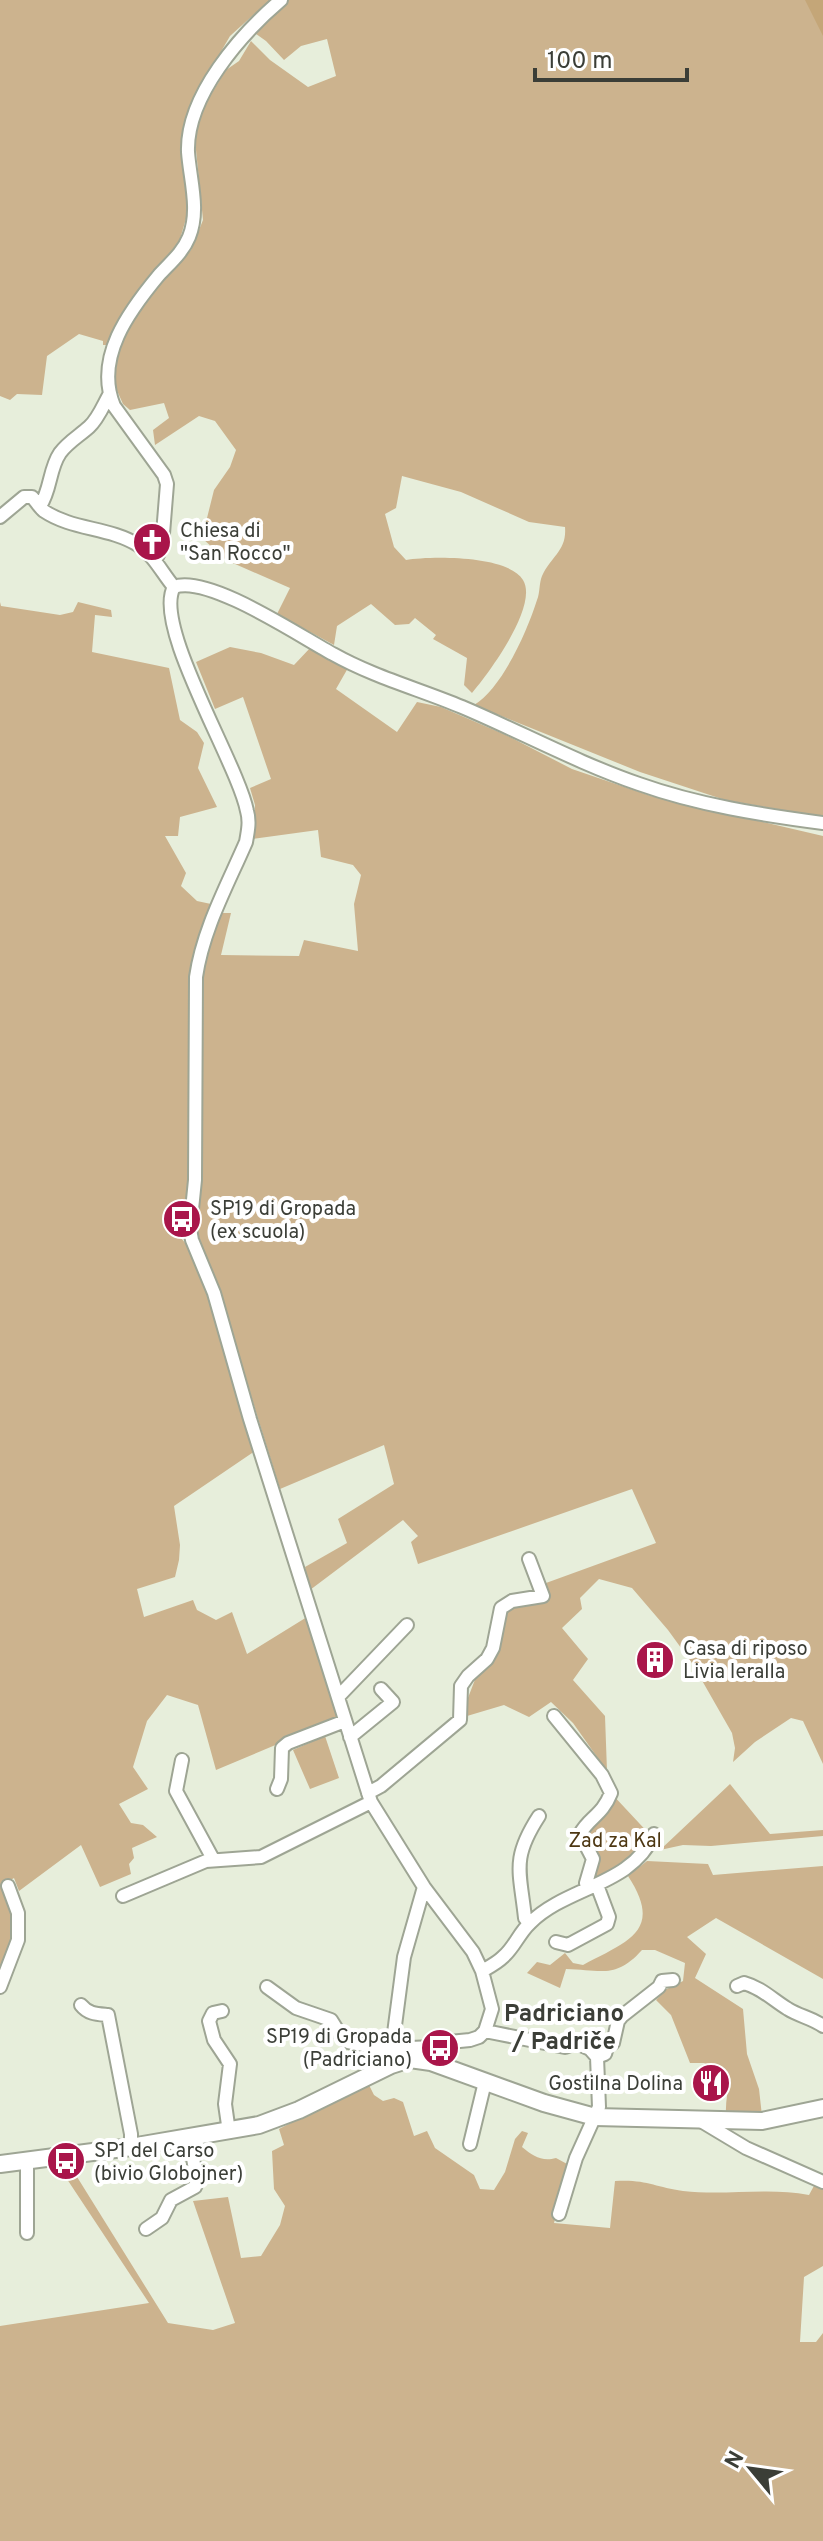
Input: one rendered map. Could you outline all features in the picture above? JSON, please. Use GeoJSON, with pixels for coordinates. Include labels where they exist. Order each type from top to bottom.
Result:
{"type":"FeatureCollection","features":[{"type":"Feature","properties":{"kind":"main road"},"geometry":{"type":"LineString","coordinates":[[0,2164],[229,2132],[291,2114],[391,2057],[410,2059],[433,2054],[485,2082],[595,2117],[772,2121],[823,2108]]}},
{"type":"Feature","properties":{"kind":"street"},"geometry":{"type":"LineString","coordinates":[[155,561],[162,546],[167,495],[164,475],[114,406],[109,395],[110,360],[118,334],[147,290],[184,247],[190,234],[194,219],[188,138],[192,121],[225,56],[253,23],[281,0]]}},
{"type":"Feature","properties":{"kind":"street"},"geometry":{"type":"LineString","coordinates":[[40,506],[51,484],[52,471],[59,455],[67,444],[91,425],[109,395]]}},
{"type":"Feature","properties":{"kind":"street"},"geometry":{"type":"LineString","coordinates":[[0,517],[24,497],[32,497],[44,511],[119,535],[148,552],[174,587],[170,604],[175,629],[190,673],[244,800],[249,830],[246,842],[204,939],[197,967],[195,1180],[190,1229],[218,1306],[250,1419],[370,1798],[424,1887],[473,1952],[482,1971],[492,2009],[485,2031],[470,2040],[447,2041],[433,2054]]}},
{"type":"Feature","properties":{"kind":"street"},"geometry":{"type":"LineString","coordinates":[[174,587],[188,584],[227,597],[372,673],[459,706],[638,784],[706,803],[823,823]]}},
{"type":"Feature","properties":{"kind":"street"},"geometry":{"type":"LineString","coordinates":[[123,1896],[213,1859],[254,1860],[370,1798],[460,1720],[461,1686],[487,1659],[493,1648],[501,1608],[512,1601],[543,1596],[529,1559]]}},
{"type":"Feature","properties":{"kind":"street"},"geometry":{"type":"LineString","coordinates":[[338,1697],[407,1625]]}},
{"type":"Feature","properties":{"kind":"street"},"geometry":{"type":"LineString","coordinates":[[350,1737],[393,1702],[381,1689]]}},
{"type":"Feature","properties":{"kind":"street"},"geometry":{"type":"LineString","coordinates":[[554,1716],[602,1775],[611,1793],[602,1812],[582,1828],[580,1834],[593,1859],[586,1883],[592,1886],[609,1917],[607,1924],[568,1945],[556,1942]]}},
{"type":"Feature","properties":{"kind":"street"},"geometry":{"type":"LineString","coordinates":[[277,1789],[281,1779],[282,1748],[345,1721]]}},
{"type":"Feature","properties":{"kind":"street"},"geometry":{"type":"LineString","coordinates":[[182,1760],[176,1791],[213,1859]]}},
{"type":"Feature","properties":{"kind":"street"},"geometry":{"type":"LineString","coordinates":[[529,1923],[525,1918],[518,1863],[528,1832],[539,1816]]}},
{"type":"Feature","properties":{"kind":"street"},"geometry":{"type":"LineString","coordinates":[[482,1971],[503,1957],[529,1923],[551,1907],[623,1872],[648,1850],[654,1834]]}},
{"type":"Feature","properties":{"kind":"street"},"geometry":{"type":"LineString","coordinates":[[0,1987],[18,1940],[18,1913],[8,1886]]}},
{"type":"Feature","properties":{"kind":"street"},"geometry":{"type":"LineString","coordinates":[[267,1987],[296,2008],[331,2020],[348,2042],[391,2057],[404,1957],[424,1887]]}},
{"type":"Feature","properties":{"kind":"street"},"geometry":{"type":"LineString","coordinates":[[597,2057],[605,2054],[609,2041],[613,2043],[622,2016],[659,1987],[662,1981],[673,1980]]}},
{"type":"Feature","properties":{"kind":"street"},"geometry":{"type":"LineString","coordinates":[[737,1986],[744,1983],[752,1985],[790,2011],[805,2014],[823,2026]]}},
{"type":"Feature","properties":{"kind":"street"},"geometry":{"type":"LineString","coordinates":[[81,2005],[94,2014],[108,2015],[130,2125],[131,2147]]}},
{"type":"Feature","properties":{"kind":"street"},"geometry":{"type":"LineString","coordinates":[[222,2011],[213,2013],[209,2021],[214,2040],[230,2064],[225,2104],[229,2132]]}},
{"type":"Feature","properties":{"kind":"street"},"geometry":{"type":"LineString","coordinates":[[485,2031],[565,2047],[576,2043],[590,2049],[597,2057],[599,2107],[576,2158],[559,2214]]}},
{"type":"Feature","properties":{"kind":"street"},"geometry":{"type":"LineString","coordinates":[[470,2144],[485,2082]]}},
{"type":"Feature","properties":{"kind":"street"},"geometry":{"type":"LineString","coordinates":[[701,2121],[746,2148],[823,2182]]}},
{"type":"Feature","properties":{"kind":"street"},"geometry":{"type":"LineString","coordinates":[[146,2229],[162,2218],[171,2200],[195,2187],[196,2169],[189,2137]]}},
{"type":"Feature","properties":{"kind":"street"},"geometry":{"type":"LineString","coordinates":[[27,2162],[27,2233]]}},
{"type":"Feature","properties":{"kind":"green space"},"geometry":{"type":"Polygon","coordinates":[[[0,0],[270,0],[230,36],[189,107],[183,132],[188,212],[180,239],[108,345],[79,334],[47,356],[42,395],[17,394],[10,400],[0,396],[0,0]]]}},
{"type":"Feature","properties":{"kind":"green space"},"geometry":{"type":"Polygon","coordinates":[[[286,0],[823,0],[823,817],[725,800],[640,772],[474,705],[504,673],[520,643],[533,613],[542,576],[564,542],[565,527],[529,522],[461,492],[402,476],[396,508],[385,514],[394,547],[406,560],[450,558],[486,562],[515,572],[523,580],[526,592],[518,622],[499,656],[472,693],[464,685],[467,658],[433,639],[436,635],[415,618],[409,624],[395,625],[371,604],[337,626],[334,645],[277,614],[290,588],[226,560],[202,538],[214,490],[230,467],[236,450],[215,421],[199,416],[155,445],[153,430],[169,418],[164,403],[130,410],[123,404],[115,386],[117,354],[131,324],[191,250],[203,220],[195,140],[202,109],[226,70],[239,61],[251,41],[270,60],[308,87],[336,76],[327,39],[301,46],[284,60],[252,31],[286,0]]]}},
{"type":"Feature","properties":{"kind":"green space"},"geometry":{"type":"Polygon","coordinates":[[[0,602],[1,606],[60,615],[73,612],[78,602],[111,610],[112,617],[95,615],[92,652],[169,668],[180,720],[197,732],[204,743],[198,768],[217,807],[180,817],[178,836],[165,836],[186,873],[181,886],[197,901],[211,904],[194,957],[191,1186],[177,1235],[189,1248],[212,1301],[255,1451],[174,1506],[180,1545],[175,1577],[137,1589],[144,1617],[193,1600],[197,1610],[216,1620],[232,1612],[247,1654],[307,1617],[339,1716],[216,1770],[198,1705],[167,1695],[147,1721],[133,1767],[148,1789],[119,1804],[131,1823],[143,1825],[157,1837],[132,1848],[131,1874],[100,1887],[81,1845],[19,1891],[14,1878],[3,1885],[14,1919],[0,1976],[0,602]]]}},
{"type":"Feature","properties":{"kind":"green space"},"geometry":{"type":"Polygon","coordinates":[[[230,647],[261,653],[294,665],[311,647],[348,668],[336,689],[397,732],[417,702],[441,707],[508,736],[572,769],[651,796],[823,836],[823,1764],[803,1721],[791,1718],[755,1742],[733,1762],[735,1748],[732,1733],[692,1663],[668,1630],[632,1588],[599,1579],[580,1598],[582,1609],[562,1628],[588,1659],[573,1680],[605,1716],[607,1771],[573,1723],[551,1702],[529,1717],[504,1705],[467,1716],[466,1703],[476,1677],[497,1656],[502,1626],[510,1608],[549,1599],[546,1583],[656,1543],[632,1489],[418,1564],[411,1542],[418,1536],[403,1520],[310,1590],[305,1567],[347,1543],[338,1519],[394,1484],[384,1445],[280,1489],[197,1232],[201,977],[206,945],[220,913],[231,913],[221,955],[299,956],[304,940],[358,951],[354,904],[361,875],[353,865],[321,857],[318,830],[253,839],[255,805],[250,788],[271,779],[243,697],[215,709],[196,662],[230,647]]]}},
{"type":"Feature","properties":{"kind":"green space"},"geometry":{"type":"Polygon","coordinates":[[[325,1736],[339,1778],[310,1789],[293,1750],[325,1736]]]}},
{"type":"Feature","properties":{"kind":"green space"},"geometry":{"type":"Polygon","coordinates":[[[730,1784],[770,1834],[823,1830],[823,1836],[711,1846],[683,1845],[660,1850],[730,1784]]]}},
{"type":"Feature","properties":{"kind":"green space","name":"Zad za Kal"},"geometry":{"type":"Polygon","coordinates":[[[611,1793],[653,1838],[648,1850],[587,1888],[592,1868],[580,1834],[611,1793]]]}},
{"type":"Feature","properties":{"kind":"green space"},"geometry":{"type":"Polygon","coordinates":[[[647,1861],[708,1864],[713,1875],[823,1866],[823,1979],[716,1918],[687,1937],[706,1954],[695,1978],[743,2009],[747,2054],[759,2089],[762,2116],[726,2115],[728,2072],[704,2063],[690,2063],[671,2015],[656,2000],[665,1990],[683,1981],[685,1963],[655,1950],[642,1950],[624,1965],[608,1971],[566,1969],[560,1988],[527,1973],[537,1962],[550,1965],[565,1953],[573,1963],[583,1965],[627,1941],[641,1922],[642,1910],[628,1876],[647,1861]]]}},
{"type":"Feature","properties":{"kind":"green space"},"geometry":{"type":"Polygon","coordinates":[[[368,2083],[374,2095],[383,2101],[394,2098],[403,2102],[414,2136],[427,2131],[435,2148],[474,2175],[480,2189],[494,2190],[505,2172],[515,2139],[522,2131],[528,2133],[522,2147],[538,2157],[556,2158],[569,2165],[554,2223],[610,2228],[615,2181],[643,2182],[699,2192],[809,2195],[815,2184],[823,2188],[823,2266],[804,2277],[800,2342],[816,2342],[823,2333],[823,2541],[0,2541],[0,2326],[149,2303],[57,2164],[69,2164],[168,2323],[213,2330],[235,2323],[193,2201],[228,2197],[241,2258],[261,2256],[280,2225],[285,2206],[274,2189],[272,2151],[284,2145],[279,2129],[368,2083]]]}},
{"type":"Feature","properties":{"kind":"shaded area"},"geometry":{"type":"Polygon","coordinates":[[[805,0],[823,0],[823,36],[805,0]]]}},
{"type":"Feature","properties":{"kind":"place","name":"Chiesa di \"San Rocco\""},"geometry":{"type":"Point","coordinates":[152,542]}},
{"type":"Feature","properties":{"kind":"place","name":"SP19 di Gropada (ex scuola)"},"geometry":{"type":"Point","coordinates":[182,1219]}},
{"type":"Feature","properties":{"kind":"place","name":"Casa di riposo Livia Ieralla"},"geometry":{"type":"Point","coordinates":[655,1660]}},
{"type":"Feature","properties":{"kind":"place","name":"SP19 di Gropada (Padriciano)"},"geometry":{"type":"Point","coordinates":[440,2048]}},
{"type":"Feature","properties":{"kind":"place","name":"Gostilna Dolina"},"geometry":{"type":"Point","coordinates":[711,2083]}},
{"type":"Feature","properties":{"kind":"place","name":"SP1 del Carso (bivio Globojner)"},"geometry":{"type":"Point","coordinates":[66,2161]}},
{"type":"Feature","properties":{"kind":"district","name":"Padriciano / Padriče"},"geometry":{"type":"Point","coordinates":[564,2027]}}]}
